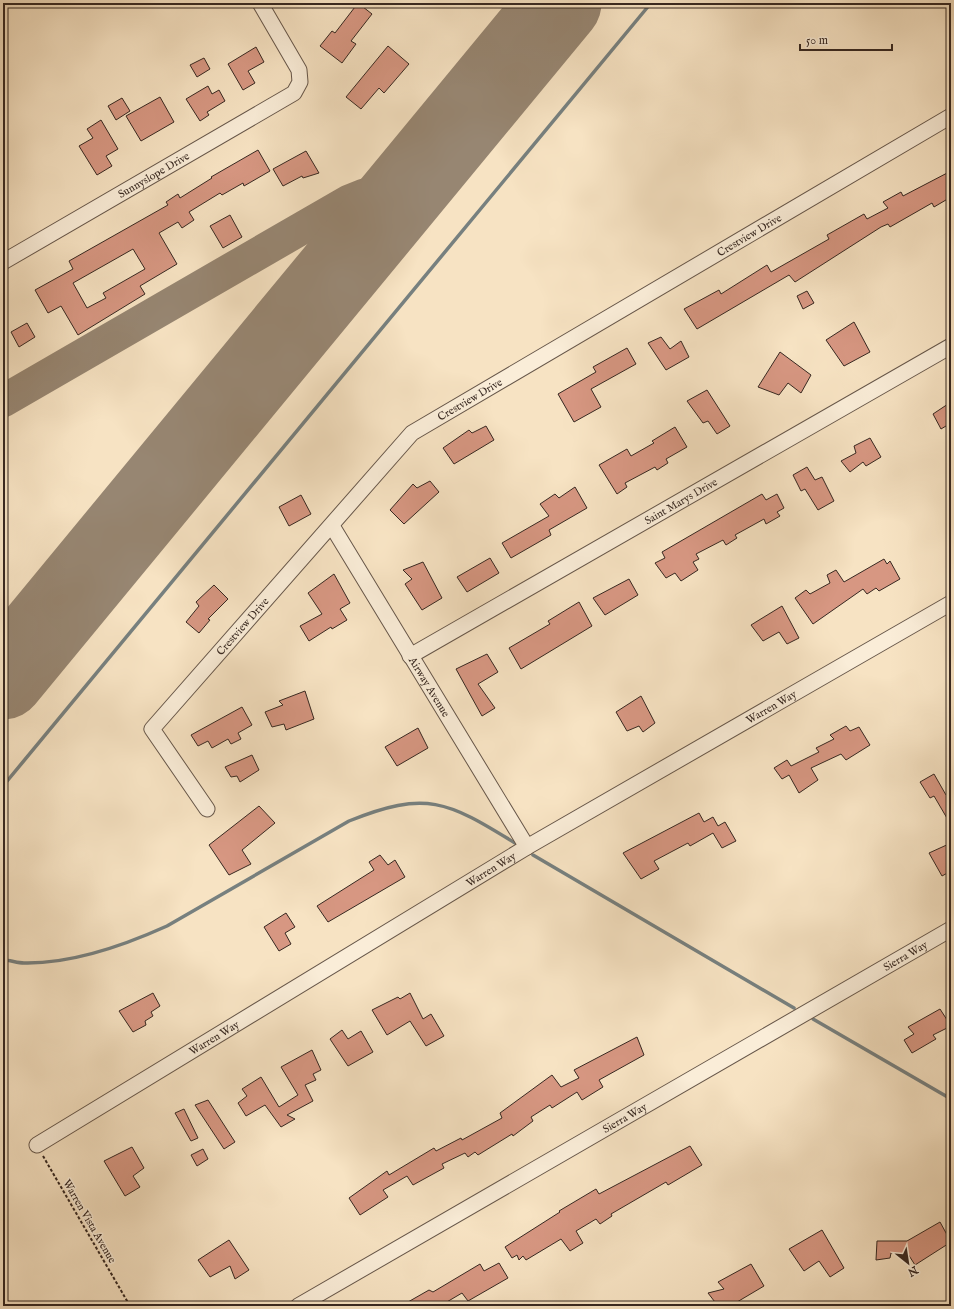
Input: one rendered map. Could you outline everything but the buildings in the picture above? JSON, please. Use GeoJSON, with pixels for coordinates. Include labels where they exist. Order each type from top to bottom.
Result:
{"type":"FeatureCollection","features":[{"type":"Feature","properties":{"kind":"street","name":"Sunnyslope Drive"},"geometry":{"type":"LineString","coordinates":[[3,262],[294,93],[300,82],[299,70],[260,3]]}},
{"type":"Feature","properties":{"kind":"street","name":"Crestview Drive"},"geometry":{"type":"LineString","coordinates":[[207,809],[152,729],[332,526],[412,433],[951,116]]}},
{"type":"Feature","properties":{"kind":"street","name":"Saint Marys Drive"},"geometry":{"type":"LineString","coordinates":[[410,656],[951,346]]}},
{"type":"Feature","properties":{"kind":"street","name":"Airway Avenue"},"geometry":{"type":"LineString","coordinates":[[332,526],[526,847]]}},
{"type":"Feature","properties":{"kind":"street","name":"Warren Way"},"geometry":{"type":"LineString","coordinates":[[37,1144],[526,847],[951,602]]}},
{"type":"Feature","properties":{"kind":"street","name":"Sierra Way"},"geometry":{"type":"LineString","coordinates":[[298,1306],[951,929]]}},
{"type":"Feature","properties":{"kind":"path","name":"Warren Vista Avenue"},"geometry":{"type":"LineString","coordinates":[[37,1144],[130,1306]]}},
{"type":"Feature","properties":{"kind":"waterway"},"geometry":{"type":"LineString","coordinates":[[3,786],[651,3]]}},
{"type":"Feature","properties":{"kind":"waterway"},"geometry":{"type":"LineString","coordinates":[[3,960],[24,963],[61,960],[98,952],[134,940],[167,926],[349,821],[375,811],[398,805],[417,803],[453,809],[471,817],[515,843]]}},
{"type":"Feature","properties":{"kind":"waterway"},"geometry":{"type":"LineString","coordinates":[[533,855],[794,1008]]}},
{"type":"Feature","properties":{"kind":"waterway"},"geometry":{"type":"LineString","coordinates":[[813,1019],[951,1099]]}},
{"type":"Feature","properties":{"kind":"taxiway"},"geometry":{"type":"LineString","coordinates":[[3,401],[349,201],[364,195],[378,194],[393,205]]}},
{"type":"Feature","properties":{"kind":"runway"},"geometry":{"type":"LineString","coordinates":[[3,678],[560,3]]}}]}
